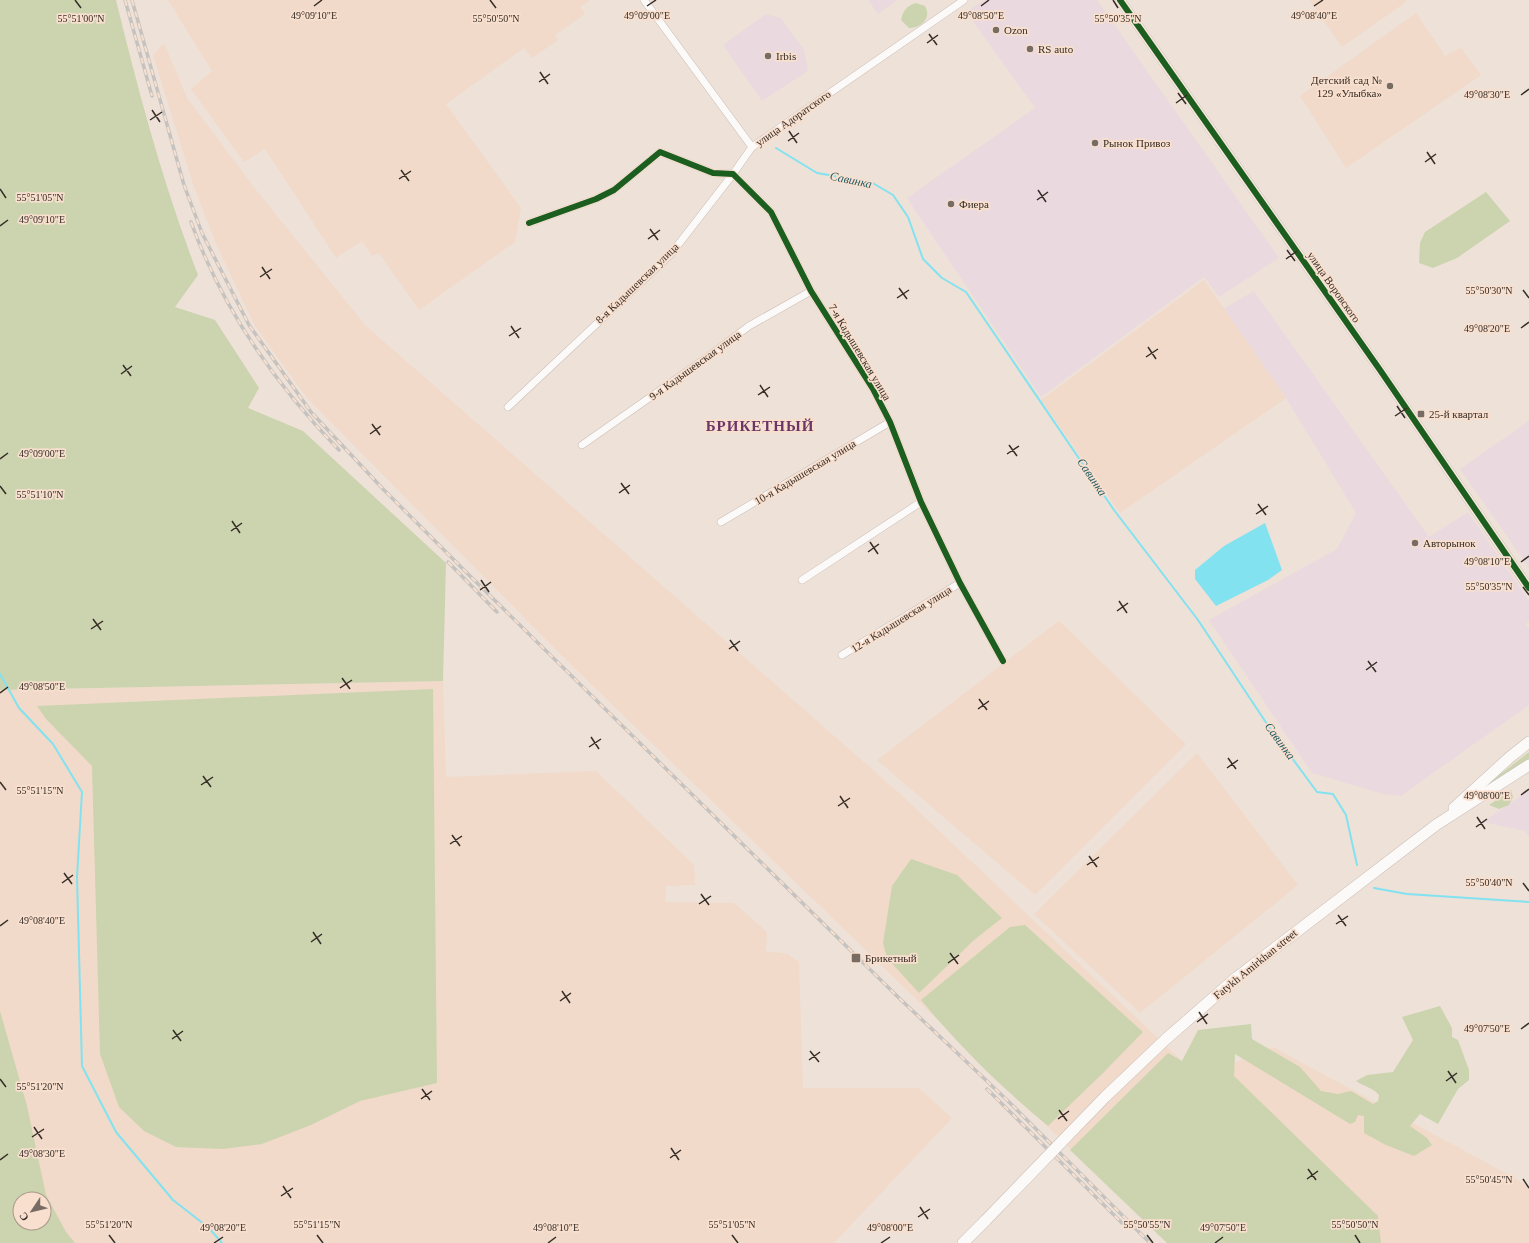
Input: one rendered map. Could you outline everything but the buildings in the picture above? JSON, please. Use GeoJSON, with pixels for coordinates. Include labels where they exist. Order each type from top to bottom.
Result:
{"type":"FeatureCollection","features":[{"type":"Feature","properties":{"kind":"main road","name":"Fatykh Amirkhan street"},"geometry":{"type":"LineString","coordinates":[[1436,825],[1510,757],[1529,742]]}},
{"type":"Feature","properties":{"kind":"main road","name":"Fatykh Amirkhan street"},"geometry":{"type":"LineString","coordinates":[[963,1243],[1105,1096],[1166,1039],[1236,978],[1436,825],[1529,765]]}},
{"type":"Feature","properties":{"kind":"street","name":"улица Адоратского"},"geometry":{"type":"LineString","coordinates":[[644,0],[752,147],[964,0]]}},
{"type":"Feature","properties":{"kind":"street","name":"улица Воровского"},"geometry":{"type":"LineString","coordinates":[[1120,0],[1380,370],[1529,588]]}},
{"type":"Feature","properties":{"kind":"street","name":"8-я Кадышевская улица"},"geometry":{"type":"LineString","coordinates":[[508,407],[671,254],[752,147]]}},
{"type":"Feature","properties":{"kind":"street"},"geometry":{"type":"LineString","coordinates":[[529,223],[596,199],[614,190],[628,176],[660,152],[713,173],[733,174]]}},
{"type":"Feature","properties":{"kind":"street","name":"7-я Кадышевская улица"},"geometry":{"type":"LineString","coordinates":[[733,174],[771,212],[811,291],[872,389],[890,422],[921,502],[960,583],[1004,661]]}},
{"type":"Feature","properties":{"kind":"street","name":"9-я Кадышевская улица"},"geometry":{"type":"LineString","coordinates":[[582,445],[710,356],[749,326],[811,291]]}},
{"type":"Feature","properties":{"kind":"street","name":"10-я Кадышевская улица"},"geometry":{"type":"LineString","coordinates":[[721,522],[890,422]]}},
{"type":"Feature","properties":{"kind":"street"},"geometry":{"type":"LineString","coordinates":[[802,580],[921,502]]}},
{"type":"Feature","properties":{"kind":"street","name":"12-я Кадышевская улица"},"geometry":{"type":"LineString","coordinates":[[842,655],[960,583]]}},
{"type":"Feature","properties":{"kind":"shaded area"},"geometry":{"type":"Polygon","coordinates":[[[168,0],[590,0],[580,7],[585,14],[555,35],[558,40],[532,58],[524,48],[446,104],[521,208],[515,242],[419,310],[379,253],[372,256],[362,241],[336,258],[265,149],[244,162],[191,89],[212,71],[168,0]]]}},
{"type":"Feature","properties":{"kind":"shaded area"},"geometry":{"type":"Polygon","coordinates":[[[868,0],[897,0],[878,14],[868,0]]]}},
{"type":"Feature","properties":{"kind":"shaded area"},"geometry":{"type":"Polygon","coordinates":[[[984,0],[1097,0],[1279,258],[1219,297],[1204,277],[1041,397],[907,198],[1035,108],[966,12],[984,0]]]}},
{"type":"Feature","properties":{"kind":"shaded area"},"geometry":{"type":"Polygon","coordinates":[[[1309,0],[1405,0],[1406,2],[1342,47],[1309,0]]]}},
{"type":"Feature","properties":{"kind":"shaded area","name":"Детский сад № 129 «Улыбка»"},"geometry":{"type":"Polygon","coordinates":[[[1416,13],[1445,56],[1461,48],[1481,75],[1346,168],[1300,96],[1416,13]]]}},
{"type":"Feature","properties":{"kind":"shaded area"},"geometry":{"type":"Polygon","coordinates":[[[766,14],[781,18],[804,50],[808,71],[762,101],[723,45],[766,14]]]}},
{"type":"Feature","properties":{"kind":"shaded area"},"geometry":{"type":"Polygon","coordinates":[[[164,43],[187,98],[257,191],[366,326],[897,791],[1199,1077],[1273,1047],[1529,1186],[1529,1243],[1168,1243],[564,658],[307,398],[255,326],[216,244],[193,184],[153,55],[164,43]]]}},
{"type":"Feature","properties":{"kind":"shaded area"},"geometry":{"type":"Polygon","coordinates":[[[1204,280],[1286,398],[1120,513],[1041,400],[1204,280]]]}},
{"type":"Feature","properties":{"kind":"shaded area","name":"Авторынок"},"geometry":{"type":"Polygon","coordinates":[[[1254,291],[1429,537],[1468,512],[1529,601],[1529,621],[1526,624],[1529,628],[1529,705],[1401,796],[1383,794],[1312,773],[1209,620],[1337,549],[1356,513],[1286,398],[1223,309],[1254,291]]]}},
{"type":"Feature","properties":{"kind":"shaded area"},"geometry":{"type":"Polygon","coordinates":[[[1529,421],[1529,568],[1460,469],[1529,421]]]}},
{"type":"Feature","properties":{"kind":"shaded area"},"geometry":{"type":"Polygon","coordinates":[[[1059,621],[1186,744],[1035,895],[877,760],[1059,621]]]}},
{"type":"Feature","properties":{"kind":"shaded area"},"geometry":{"type":"Polygon","coordinates":[[[443,681],[446,777],[596,771],[694,865],[695,885],[666,886],[665,902],[734,903],[767,932],[766,951],[788,954],[799,962],[803,1088],[919,1088],[952,1118],[834,1243],[0,1243],[0,690],[443,681]]]}},
{"type":"Feature","properties":{"kind":"shaded area"},"geometry":{"type":"Polygon","coordinates":[[[1197,753],[1298,885],[1140,1013],[1034,914],[1197,753]]]}},
{"type":"Feature","properties":{"kind":"shaded area"},"geometry":{"type":"Polygon","coordinates":[[[1529,790],[1529,836],[1525,831],[1483,822],[1529,790]]]}},
{"type":"Feature","properties":{"kind":"green space"},"geometry":{"type":"Polygon","coordinates":[[[0,0],[116,0],[152,139],[185,241],[198,275],[175,307],[215,320],[259,388],[248,408],[303,431],[446,563],[443,681],[0,690],[0,0]]]}},
{"type":"Feature","properties":{"kind":"green space"},"geometry":{"type":"Polygon","coordinates":[[[916,3],[925,6],[927,10],[926,18],[924,22],[918,26],[909,28],[901,20],[907,7],[916,3]]]}},
{"type":"Feature","properties":{"kind":"green space"},"geometry":{"type":"Polygon","coordinates":[[[1486,192],[1510,221],[1457,258],[1433,268],[1419,263],[1420,243],[1425,232],[1486,192]]]}},
{"type":"Feature","properties":{"kind":"green space"},"geometry":{"type":"Polygon","coordinates":[[[433,689],[437,1083],[360,1101],[311,1125],[262,1144],[223,1149],[176,1147],[144,1131],[119,1107],[100,1054],[92,766],[46,719],[37,706],[433,689]]]}},
{"type":"Feature","properties":{"kind":"green space"},"geometry":{"type":"Polygon","coordinates":[[[1529,752],[1529,759],[1486,788],[1485,786],[1529,752]]]}},
{"type":"Feature","properties":{"kind":"green space"},"geometry":{"type":"Polygon","coordinates":[[[1511,790],[1513,797],[1509,805],[1499,809],[1489,805],[1511,790]]]}},
{"type":"Feature","properties":{"kind":"green space"},"geometry":{"type":"Polygon","coordinates":[[[911,859],[957,875],[1002,918],[974,940],[919,993],[887,958],[883,943],[892,886],[911,859]]]}},
{"type":"Feature","properties":{"kind":"green space"},"geometry":{"type":"Polygon","coordinates":[[[1025,925],[1143,1032],[1048,1126],[1014,1097],[982,1066],[950,1034],[921,1000],[1010,927],[1025,925]]]}},
{"type":"Feature","properties":{"kind":"green space"},"geometry":{"type":"Polygon","coordinates":[[[1440,1006],[1452,1028],[1452,1037],[1458,1040],[1469,1070],[1469,1080],[1458,1089],[1438,1124],[1420,1114],[1410,1126],[1427,1138],[1432,1145],[1414,1156],[1386,1145],[1364,1133],[1364,1116],[1358,1115],[1355,1122],[1350,1124],[1235,1054],[1234,1076],[1378,1216],[1381,1243],[1167,1243],[1070,1150],[1168,1053],[1182,1061],[1198,1030],[1251,1024],[1252,1039],[1300,1067],[1321,1091],[1338,1094],[1351,1091],[1373,1104],[1378,1101],[1379,1095],[1356,1081],[1367,1075],[1393,1072],[1413,1040],[1402,1017],[1440,1006]]]}},
{"type":"Feature","properties":{"kind":"green space"},"geometry":{"type":"Polygon","coordinates":[[[0,1011],[27,1106],[45,1191],[12,1191],[12,1231],[52,1231],[52,1206],[66,1232],[75,1243],[0,1243],[0,1011]]]}},
{"type":"Feature","properties":{"kind":"water"},"geometry":{"type":"Polygon","coordinates":[[[1265,523],[1282,570],[1268,580],[1216,606],[1195,579],[1195,570],[1224,546],[1265,523]]]}},
{"type":"Feature","properties":{"kind":"waterway","name":"Савинка"},"geometry":{"type":"LineString","coordinates":[[776,148],[817,173],[871,182],[893,195],[908,217],[923,259],[942,278],[966,292],[1114,510],[1198,620],[1267,724],[1317,792],[1333,794],[1346,815],[1357,865]]}},
{"type":"Feature","properties":{"kind":"waterway"},"geometry":{"type":"LineString","coordinates":[[0,674],[19,708],[53,744],[82,792],[77,877],[82,1066],[116,1132],[173,1200],[209,1228],[222,1243]]}},
{"type":"Feature","properties":{"kind":"waterway","name":"Савинка"},"geometry":{"type":"LineString","coordinates":[[1374,888],[1407,894],[1529,902]]}},
{"type":"Feature","properties":{"kind":"railway"},"geometry":{"type":"LineString","coordinates":[[125,0],[152,96]]}},
{"type":"Feature","properties":{"kind":"railway"},"geometry":{"type":"LineString","coordinates":[[132,0],[184,185],[202,233],[249,325],[311,412],[383,489],[468,574],[899,998],[1008,1101],[1150,1243]]}},
{"type":"Feature","properties":{"kind":"railway"},"geometry":{"type":"LineString","coordinates":[[191,222],[218,285],[253,344],[294,399],[339,450]]}},
{"type":"Feature","properties":{"kind":"railway"},"geometry":{"type":"LineString","coordinates":[[448,562],[497,612]]}},
{"type":"Feature","properties":{"kind":"railway"},"geometry":{"type":"LineString","coordinates":[[987,1089],[1122,1223]]}},
{"type":"Feature","properties":{"kind":"cycle path"},"geometry":{"type":"LineString","coordinates":[[1120,0],[1380,370],[1529,588]]}},
{"type":"Feature","properties":{"kind":"cycle path"},"geometry":{"type":"LineString","coordinates":[[529,223],[596,199],[614,190],[660,152],[713,173],[733,174],[771,212],[811,291],[873,389],[890,422],[921,502],[960,583],[1003,661]]}},
{"type":"Feature","properties":{"kind":"place","name":"Ozon"},"geometry":{"type":"Point","coordinates":[996,30]}},
{"type":"Feature","properties":{"kind":"place","name":"RS auto"},"geometry":{"type":"Point","coordinates":[1030,49]}},
{"type":"Feature","properties":{"kind":"place","name":"Irbis"},"geometry":{"type":"Point","coordinates":[768,56]}},
{"type":"Feature","properties":{"kind":"place","name":"Детский сад № 129 «Улыбка»"},"geometry":{"type":"Point","coordinates":[1390,86]}},
{"type":"Feature","properties":{"kind":"place","name":"Рынок Привоз"},"geometry":{"type":"Point","coordinates":[1095,143]}},
{"type":"Feature","properties":{"kind":"place","name":"Фиера"},"geometry":{"type":"Point","coordinates":[951,204]}},
{"type":"Feature","properties":{"kind":"place","name":"25-й квартал"},"geometry":{"type":"Point","coordinates":[1421,414]}},
{"type":"Feature","properties":{"kind":"place","name":"Авторынок"},"geometry":{"type":"Point","coordinates":[1415,543]}},
{"type":"Feature","properties":{"kind":"place","name":"Брикетный"},"geometry":{"type":"Point","coordinates":[856,958]}},
{"type":"Feature","properties":{"kind":"district","name":"БРИКЕТНЫЙ"},"geometry":{"type":"Point","coordinates":[760,426]}}]}
